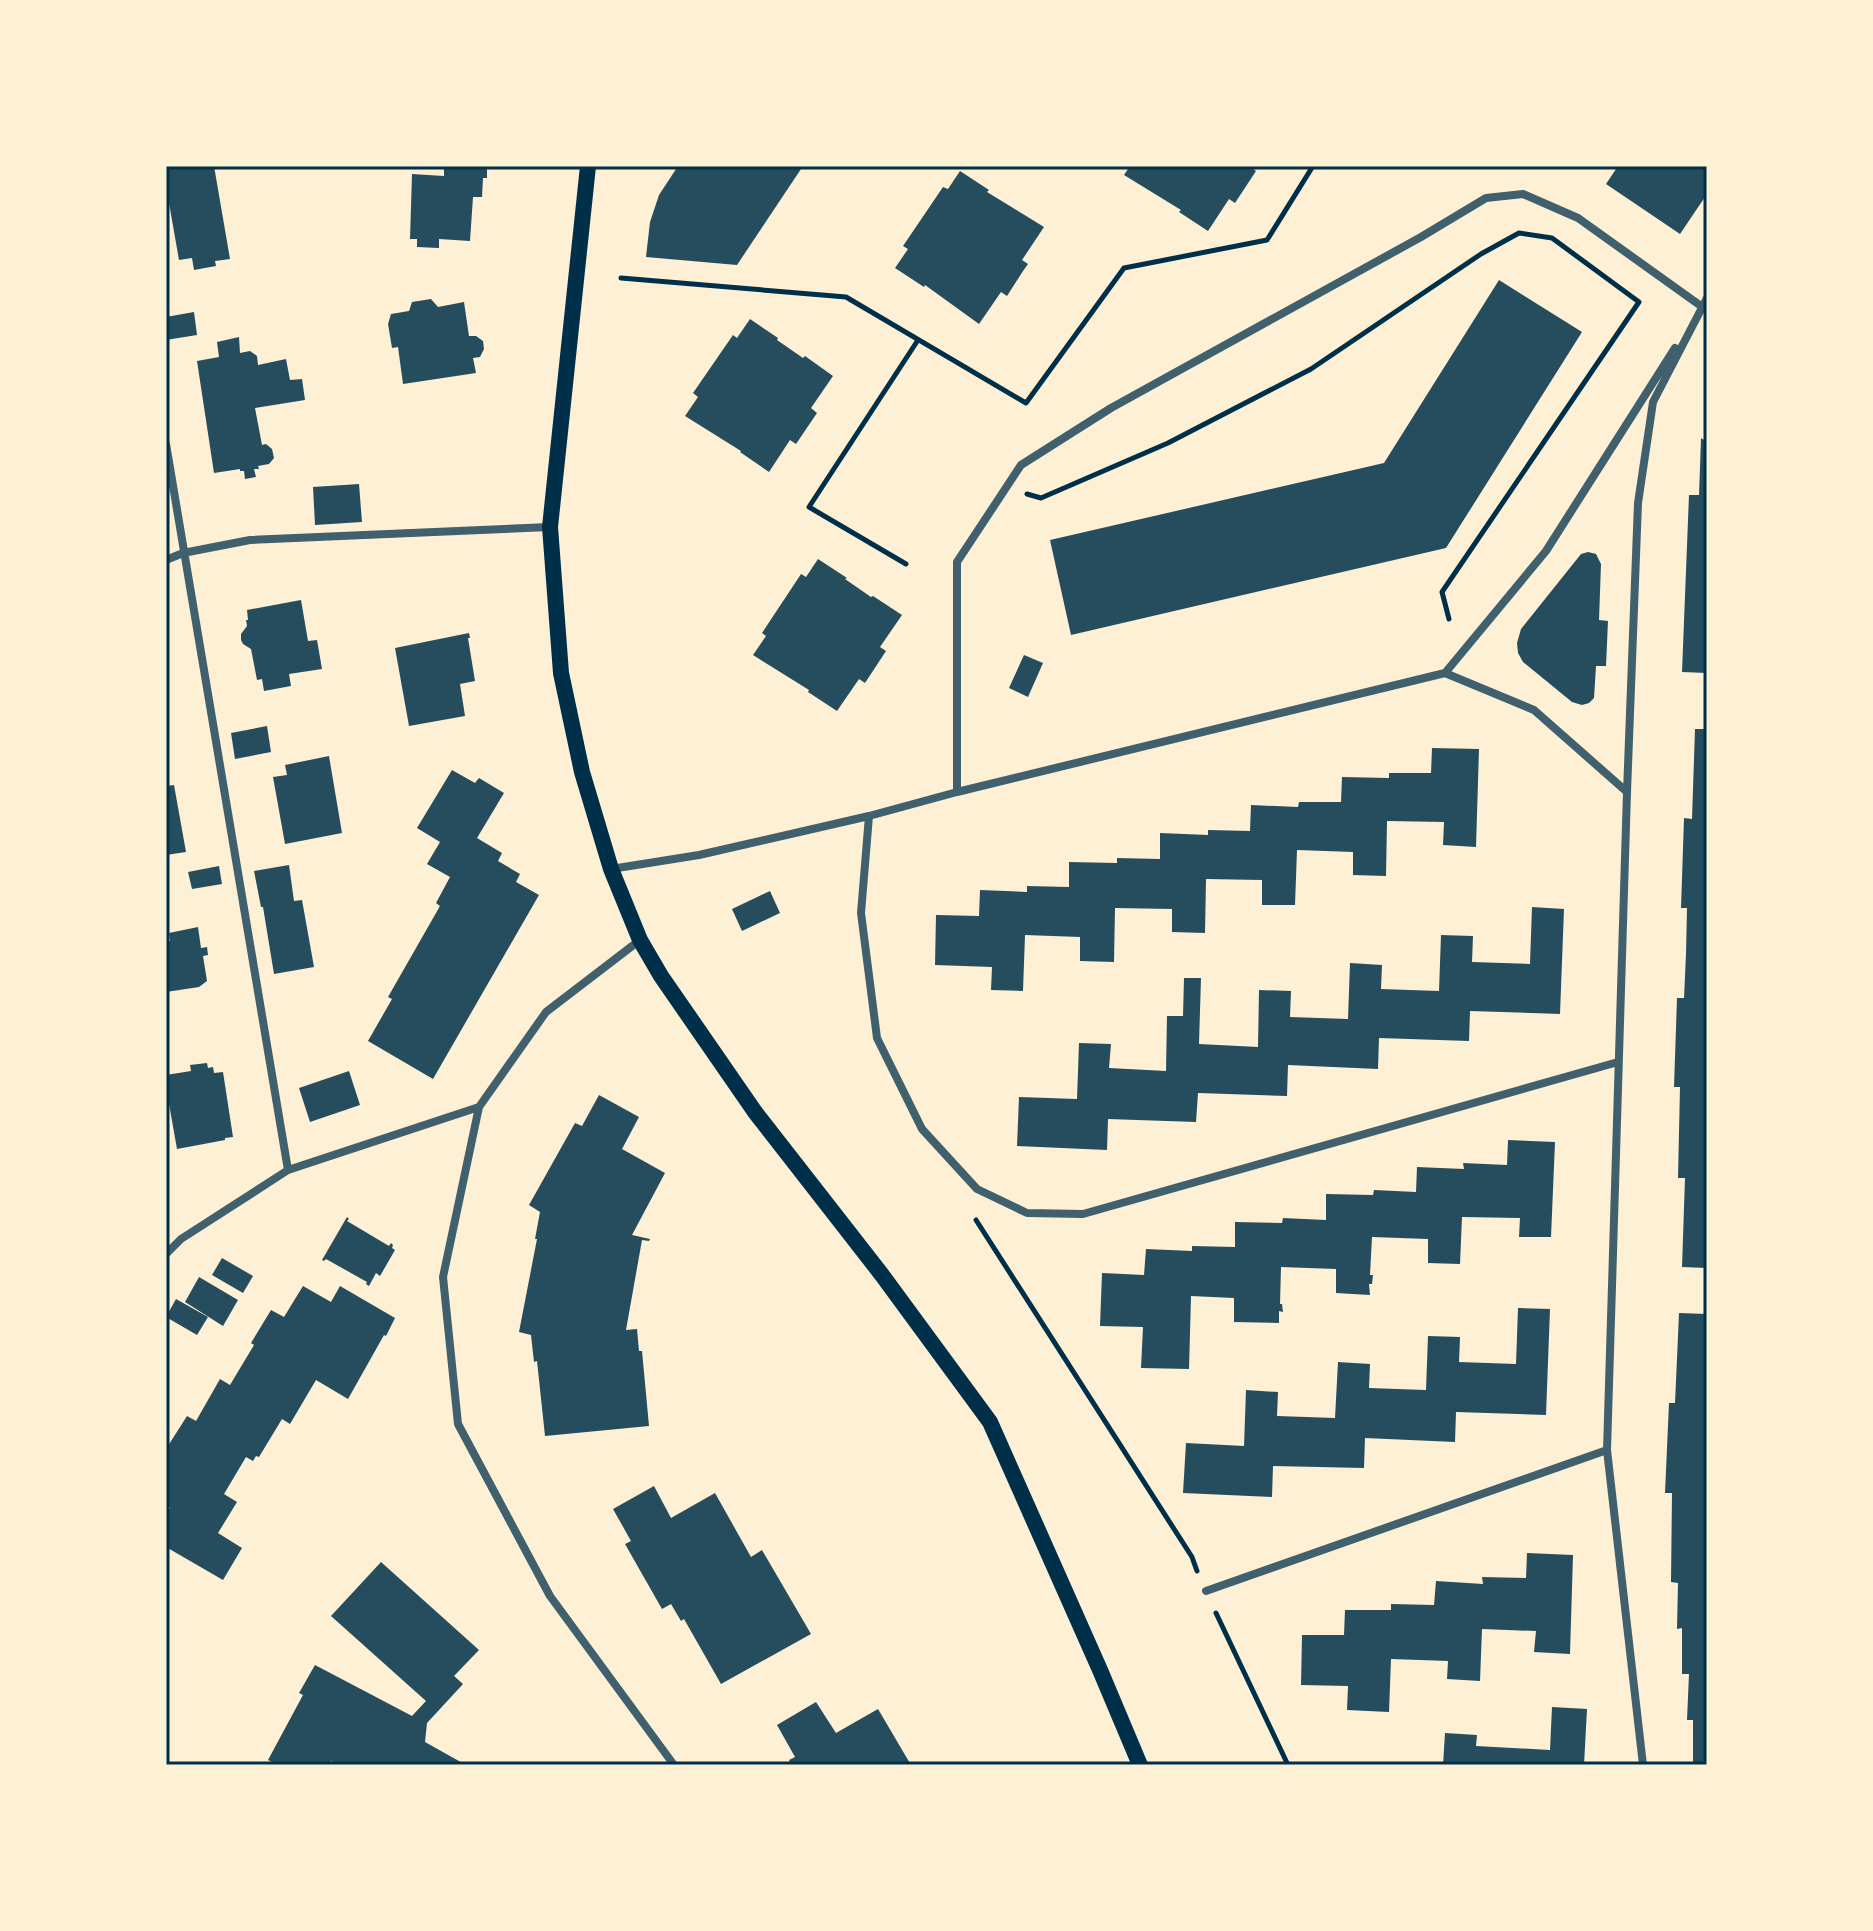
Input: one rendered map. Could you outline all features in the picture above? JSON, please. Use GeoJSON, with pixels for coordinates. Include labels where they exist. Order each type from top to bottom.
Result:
{"type":"FeatureCollection","features":[{"type":"Feature","properties":{"kind":"main road"},"geometry":{"type":"LineString","coordinates":[[588,166],[550,527],[561,673],[582,772],[611,869],[640,940],[661,976],[755,1112],[882,1275],[990,1422],[1140,1765]]}},
{"type":"Feature","properties":{"kind":"street"},"geometry":{"type":"LineString","coordinates":[[957,792],[957,562],[1021,465],[1111,408],[1486,198],[1523,194],[1578,218],[1701,306]]}},
{"type":"Feature","properties":{"kind":"street"},"geometry":{"type":"LineString","coordinates":[[1445,673],[1546,551],[1707,298]]}},
{"type":"Feature","properties":{"kind":"street"},"geometry":{"type":"LineString","coordinates":[[1643,1765],[1607,1450],[1638,503],[1653,402],[1701,306]]}},
{"type":"Feature","properties":{"kind":"street"},"geometry":{"type":"LineString","coordinates":[[166,444],[288,1170]]}},
{"type":"Feature","properties":{"kind":"street"},"geometry":{"type":"LineString","coordinates":[[166,560],[183,553],[250,540],[550,527]]}},
{"type":"Feature","properties":{"kind":"street"},"geometry":{"type":"LineString","coordinates":[[611,869],[699,855],[869,816],[1445,673],[1534,710],[1627,792]]}},
{"type":"Feature","properties":{"kind":"street"},"geometry":{"type":"LineString","coordinates":[[869,816],[861,913],[877,1038],[922,1129],[977,1189],[1027,1213],[1083,1214],[1618,1062]]}},
{"type":"Feature","properties":{"kind":"street"},"geometry":{"type":"LineString","coordinates":[[640,940],[546,1012],[479,1107],[443,1277],[458,1424],[550,1596],[674,1765]]}},
{"type":"Feature","properties":{"kind":"street"},"geometry":{"type":"LineString","coordinates":[[166,1254],[181,1239],[288,1170],[479,1107]]}},
{"type":"Feature","properties":{"kind":"street"},"geometry":{"type":"LineString","coordinates":[[1206,1591],[1607,1450]]}},
{"type":"Feature","properties":{"kind":"path"},"geometry":{"type":"LineString","coordinates":[[621,278],[846,297],[1026,403],[1124,268],[1267,240],[1313,166]]}},
{"type":"Feature","properties":{"kind":"path"},"geometry":{"type":"LineString","coordinates":[[1009,484],[1041,498],[1168,443],[1311,369],[1481,254],[1519,233],[1552,238],[1639,302],[1442,592],[1449,619]]}},
{"type":"Feature","properties":{"kind":"path"},"geometry":{"type":"LineString","coordinates":[[906,564],[809,507],[918,340]]}},
{"type":"Feature","properties":{"kind":"path"},"geometry":{"type":"LineString","coordinates":[[976,1220],[1192,1557],[1288,1765]]}},
{"type":"Feature","properties":{"kind":"building"},"geometry":{"type":"Polygon","coordinates":[[[166,166],[214,166],[230,259],[215,261],[216,266],[194,270],[192,258],[179,260],[166,186],[166,166]]]}},
{"type":"Feature","properties":{"kind":"building"},"geometry":{"type":"Polygon","coordinates":[[[444,166],[487,168],[482,197],[473,197],[470,241],[439,239],[439,248],[417,247],[417,239],[410,239],[412,174],[444,176],[444,166]]]}},
{"type":"Feature","properties":{"kind":"building"},"geometry":{"type":"Polygon","coordinates":[[[678,166],[803,166],[737,265],[646,257],[650,222],[659,195],[678,166]]]}},
{"type":"Feature","properties":{"kind":"building"},"geometry":{"type":"Polygon","coordinates":[[[1130,166],[1249,166],[1256,171],[1235,203],[1229,199],[1208,231],[1179,212],[1181,210],[1124,175],[1130,166]]]}},
{"type":"Feature","properties":{"kind":"building"},"geometry":{"type":"Polygon","coordinates":[[[1618,166],[1707,166],[1707,194],[1680,234],[1606,184],[1618,166]]]}},
{"type":"Feature","properties":{"kind":"building"},"geometry":{"type":"Polygon","coordinates":[[[960,171],[989,190],[987,192],[1044,227],[1022,260],[1028,264],[1007,296],[1001,292],[979,324],[925,285],[895,268],[908,249],[903,246],[943,187],[948,189],[960,171]]]}},
{"type":"Feature","properties":{"kind":"building"},"geometry":{"type":"Polygon","coordinates":[[[1499,280],[1582,332],[1446,548],[1071,635],[1050,540],[1384,463],[1499,280]]]}},
{"type":"Feature","properties":{"kind":"building"},"geometry":{"type":"Polygon","coordinates":[[[431,299],[438,307],[464,302],[469,336],[483,341],[484,349],[480,357],[473,358],[476,373],[403,384],[398,347],[392,348],[388,324],[391,314],[409,311],[412,302],[431,299]]]}},
{"type":"Feature","properties":{"kind":"building"},"geometry":{"type":"Polygon","coordinates":[[[194,312],[197,335],[166,340],[166,317],[194,312]]]}},
{"type":"Feature","properties":{"kind":"building"},"geometry":{"type":"Polygon","coordinates":[[[750,319],[833,376],[811,408],[817,413],[796,444],[790,440],[769,472],[685,416],[698,397],[693,393],[733,335],[737,338],[750,319]]]}},
{"type":"Feature","properties":{"kind":"building"},"geometry":{"type":"Polygon","coordinates":[[[239,337],[240,353],[250,351],[257,356],[258,365],[286,359],[290,380],[302,379],[305,400],[255,408],[262,445],[266,444],[272,449],[274,458],[269,464],[254,469],[256,477],[245,479],[244,471],[240,469],[214,473],[197,361],[219,357],[217,342],[239,337]]]}},
{"type":"Feature","properties":{"kind":"building"},"geometry":{"type":"Polygon","coordinates":[[[1701,438],[1707,442],[1707,673],[1682,672],[1689,495],[1699,495],[1701,438]]]}},
{"type":"Feature","properties":{"kind":"building"},"geometry":{"type":"Polygon","coordinates":[[[359,484],[362,522],[315,525],[313,487],[359,484]]]}},
{"type":"Feature","properties":{"kind":"building"},"geometry":{"type":"Polygon","coordinates":[[[1581,554],[1596,554],[1601,564],[1599,620],[1608,621],[1606,666],[1596,666],[1594,698],[1582,705],[1572,702],[1523,662],[1517,643],[1521,629],[1581,554]]]}},
{"type":"Feature","properties":{"kind":"building"},"geometry":{"type":"Polygon","coordinates":[[[818,559],[902,615],[880,647],[886,651],[865,683],[859,679],[837,711],[753,655],[766,636],[762,633],[801,574],[806,577],[818,559]]]}},
{"type":"Feature","properties":{"kind":"building"},"geometry":{"type":"Polygon","coordinates":[[[301,600],[308,641],[317,640],[322,669],[289,674],[291,686],[264,691],[262,679],[257,680],[251,649],[241,640],[247,626],[247,610],[301,600]]]}},
{"type":"Feature","properties":{"kind":"building"},"geometry":{"type":"Polygon","coordinates":[[[469,633],[475,681],[460,684],[465,716],[409,726],[395,648],[469,633]]]}},
{"type":"Feature","properties":{"kind":"building"},"geometry":{"type":"Polygon","coordinates":[[[1024,655],[1043,663],[1028,697],[1009,688],[1024,655]]]}},
{"type":"Feature","properties":{"kind":"building"},"geometry":{"type":"Polygon","coordinates":[[[267,726],[271,752],[235,759],[231,733],[267,726]]]}},
{"type":"Feature","properties":{"kind":"building"},"geometry":{"type":"Polygon","coordinates":[[[1695,729],[1707,729],[1707,1268],[1682,1267],[1685,1178],[1678,1178],[1680,1087],[1674,1087],[1677,998],[1684,998],[1686,954],[1687,908],[1681,908],[1684,818],[1692,819],[1695,729]]]}},
{"type":"Feature","properties":{"kind":"building"},"geometry":{"type":"Polygon","coordinates":[[[1432,748],[1479,749],[1476,847],[1443,845],[1444,822],[1387,821],[1386,876],[1353,875],[1353,852],[1297,850],[1295,905],[1262,905],[1262,880],[1206,879],[1205,933],[1172,932],[1172,909],[1115,908],[1114,962],[1080,961],[1080,937],[1025,935],[1023,991],[991,990],[992,967],[935,965],[936,915],[979,916],[980,890],[1027,892],[1027,886],[1069,887],[1069,862],[1117,863],[1117,858],[1160,859],[1160,833],[1208,835],[1208,830],[1250,831],[1251,805],[1298,807],[1299,802],[1341,802],[1342,777],[1389,778],[1389,773],[1431,773],[1432,748]]]}},
{"type":"Feature","properties":{"kind":"building"},"geometry":{"type":"Polygon","coordinates":[[[329,756],[342,833],[285,844],[273,777],[287,775],[285,765],[329,756]]]}},
{"type":"Feature","properties":{"kind":"building"},"geometry":{"type":"Polygon","coordinates":[[[452,770],[475,783],[479,778],[504,793],[477,838],[502,853],[498,861],[520,874],[516,882],[539,895],[433,1079],[368,1041],[392,999],[388,997],[440,906],[436,903],[450,877],[427,864],[440,842],[417,828],[452,770]]]}},
{"type":"Feature","properties":{"kind":"building"},"geometry":{"type":"Polygon","coordinates":[[[174,785],[186,852],[166,855],[166,786],[174,785]]]}},
{"type":"Feature","properties":{"kind":"building"},"geometry":{"type":"Polygon","coordinates":[[[289,865],[294,901],[302,900],[314,967],[274,974],[254,871],[289,865]]]}},
{"type":"Feature","properties":{"kind":"building"},"geometry":{"type":"Polygon","coordinates":[[[219,866],[222,884],[192,889],[188,872],[219,866]]]}},
{"type":"Feature","properties":{"kind":"building"},"geometry":{"type":"Polygon","coordinates":[[[770,891],[780,913],[742,931],[732,909],[770,891]]]}},
{"type":"Feature","properties":{"kind":"building"},"geometry":{"type":"Polygon","coordinates":[[[1532,907],[1564,909],[1560,1014],[1470,1011],[1469,1041],[1379,1038],[1378,1069],[1288,1065],[1287,1096],[1198,1093],[1196,1122],[1108,1119],[1107,1150],[1017,1146],[1019,1097],[1077,1099],[1079,1043],[1111,1044],[1109,1068],[1166,1071],[1167,1016],[1183,1016],[1184,978],[1201,978],[1199,1044],[1258,1047],[1259,990],[1291,991],[1290,1017],[1348,1019],[1350,963],[1382,965],[1381,989],[1439,991],[1441,935],[1473,936],[1472,962],[1530,964],[1532,907]]]}},
{"type":"Feature","properties":{"kind":"building"},"geometry":{"type":"Polygon","coordinates":[[[198,927],[201,948],[207,947],[208,955],[203,956],[207,981],[199,987],[166,992],[166,942],[170,941],[169,933],[198,927]]]}},
{"type":"Feature","properties":{"kind":"building"},"geometry":{"type":"Polygon","coordinates":[[[207,1063],[208,1068],[213,1067],[214,1073],[223,1072],[233,1137],[177,1149],[166,1075],[191,1071],[190,1065],[207,1063]]]}},
{"type":"Feature","properties":{"kind":"building"},"geometry":{"type":"Polygon","coordinates":[[[349,1071],[360,1105],[310,1122],[299,1088],[349,1071]]]}},
{"type":"Feature","properties":{"kind":"building"},"geometry":{"type":"Polygon","coordinates":[[[599,1095],[639,1117],[622,1149],[665,1173],[632,1235],[650,1239],[642,1240],[626,1330],[637,1329],[649,1426],[545,1436],[531,1335],[519,1332],[540,1212],[529,1205],[575,1123],[582,1126],[599,1095]]]}},
{"type":"Feature","properties":{"kind":"building"},"geometry":{"type":"Polygon","coordinates":[[[1508,1140],[1555,1142],[1551,1237],[1519,1237],[1520,1218],[1462,1217],[1460,1264],[1428,1263],[1428,1239],[1372,1237],[1370,1295],[1336,1293],[1336,1269],[1281,1267],[1280,1304],[1283,1312],[1279,1311],[1279,1323],[1234,1322],[1234,1298],[1191,1296],[1189,1369],[1141,1368],[1143,1327],[1100,1326],[1102,1273],[1144,1275],[1146,1249],[1192,1251],[1192,1246],[1235,1247],[1235,1222],[1282,1223],[1283,1218],[1326,1220],[1326,1194],[1373,1195],[1374,1190],[1416,1192],[1417,1167],[1464,1169],[1463,1163],[1507,1165],[1508,1140]]]}},
{"type":"Feature","properties":{"kind":"building"},"geometry":{"type":"Polygon","coordinates":[[[347,1217],[347,1221],[389,1246],[391,1243],[395,1250],[380,1276],[376,1273],[369,1286],[326,1259],[322,1260],[347,1217]]]}},
{"type":"Feature","properties":{"kind":"building"},"geometry":{"type":"Polygon","coordinates":[[[222,1258],[253,1276],[243,1293],[212,1275],[222,1258]]]}},
{"type":"Feature","properties":{"kind":"building"},"geometry":{"type":"Polygon","coordinates":[[[199,1277],[238,1300],[223,1326],[185,1302],[199,1277]]]}},
{"type":"Feature","properties":{"kind":"building"},"geometry":{"type":"Polygon","coordinates":[[[303,1286],[331,1302],[340,1286],[395,1318],[348,1399],[316,1380],[290,1424],[282,1419],[259,1457],[256,1456],[253,1461],[246,1457],[224,1494],[237,1502],[218,1533],[242,1548],[223,1580],[166,1547],[166,1515],[170,1508],[166,1505],[166,1449],[187,1416],[196,1421],[220,1379],[230,1385],[271,1310],[284,1317],[303,1286]]]}},
{"type":"Feature","properties":{"kind":"building"},"geometry":{"type":"Polygon","coordinates":[[[176,1299],[208,1317],[197,1335],[166,1317],[176,1299]]]}},
{"type":"Feature","properties":{"kind":"building"},"geometry":{"type":"Polygon","coordinates":[[[1518,1308],[1550,1309],[1546,1415],[1456,1412],[1455,1442],[1365,1438],[1364,1468],[1273,1466],[1272,1497],[1183,1493],[1186,1443],[1244,1446],[1246,1390],[1278,1392],[1277,1416],[1335,1418],[1338,1362],[1370,1364],[1369,1388],[1426,1390],[1428,1336],[1460,1337],[1459,1362],[1516,1364],[1518,1308]]]}},
{"type":"Feature","properties":{"kind":"building"},"geometry":{"type":"Polygon","coordinates":[[[1679,1313],[1707,1314],[1707,1765],[1693,1765],[1693,1720],[1687,1720],[1689,1674],[1682,1674],[1682,1628],[1677,1629],[1678,1583],[1671,1582],[1672,1493],[1665,1493],[1669,1403],[1675,1403],[1679,1313]]]}},
{"type":"Feature","properties":{"kind":"building"},"geometry":{"type":"Polygon","coordinates":[[[654,1486],[671,1518],[715,1493],[751,1557],[762,1550],[811,1634],[721,1684],[684,1619],[681,1621],[671,1604],[662,1609],[625,1544],[631,1541],[613,1509],[654,1486]]]}},
{"type":"Feature","properties":{"kind":"building"},"geometry":{"type":"Polygon","coordinates":[[[1527,1553],[1573,1555],[1570,1654],[1534,1652],[1536,1631],[1482,1629],[1480,1681],[1447,1679],[1448,1661],[1391,1659],[1389,1712],[1347,1710],[1348,1686],[1301,1685],[1302,1635],[1344,1635],[1345,1610],[1391,1610],[1391,1604],[1434,1605],[1436,1581],[1483,1584],[1482,1577],[1526,1578],[1527,1553]]]}},
{"type":"Feature","properties":{"kind":"building"},"geometry":{"type":"Polygon","coordinates":[[[381,1562],[479,1650],[454,1676],[463,1684],[427,1723],[425,1742],[466,1765],[339,1765],[331,1761],[329,1765],[278,1765],[268,1760],[303,1695],[299,1693],[315,1665],[412,1716],[426,1701],[331,1616],[381,1562]]]}},
{"type":"Feature","properties":{"kind":"building"},"geometry":{"type":"Polygon","coordinates":[[[816,1702],[836,1733],[878,1709],[911,1765],[791,1765],[789,1760],[795,1757],[777,1725],[816,1702]]]}},
{"type":"Feature","properties":{"kind":"building"},"geometry":{"type":"Polygon","coordinates":[[[1552,1707],[1587,1709],[1584,1765],[1443,1765],[1445,1733],[1477,1735],[1476,1746],[1550,1750],[1552,1707]]]}}]}
